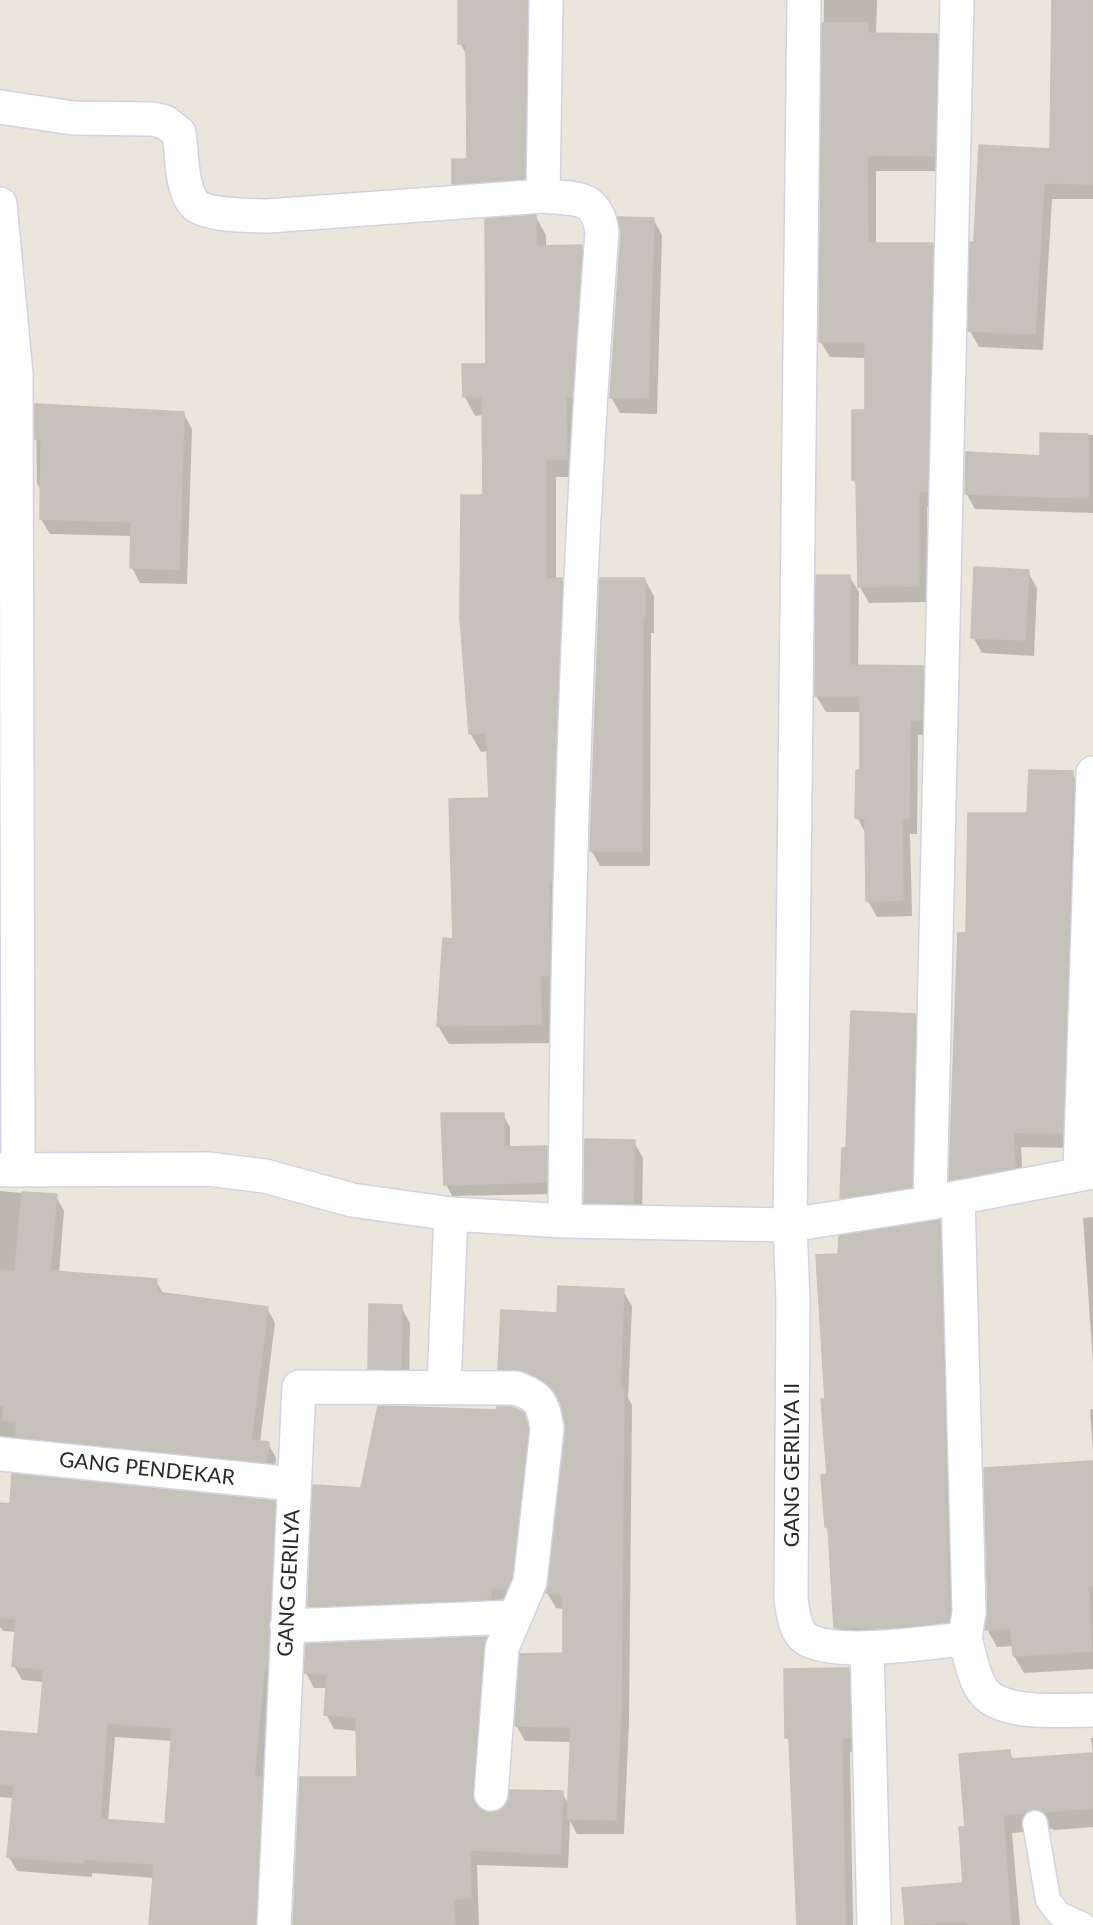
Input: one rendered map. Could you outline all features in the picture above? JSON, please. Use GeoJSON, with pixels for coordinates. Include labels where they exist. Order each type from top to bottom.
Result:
{"type":"FeatureCollection","features":[{"type":"Feature","properties":{"kind":"street"},"geometry":{"type":"LineString","coordinates":[[543,196],[546,0]]}},
{"type":"Feature","properties":{"kind":"street"},"geometry":{"type":"LineString","coordinates":[[790,1225],[804,0]]}},
{"type":"Feature","properties":{"kind":"street"},"geometry":{"type":"LineString","coordinates":[[957,0],[944,1200],[969,1611],[965,1639],[984,1692],[1002,1705],[1042,1710],[1093,1710]]}},
{"type":"Feature","properties":{"kind":"street"},"geometry":{"type":"LineString","coordinates":[[0,107],[73,118],[153,119],[165,122],[178,133],[187,187],[193,202],[200,208],[229,214],[268,216],[543,196],[584,199],[599,214],[602,232],[577,659],[567,960],[565,1221]]}},
{"type":"Feature","properties":{"kind":"street"},"geometry":{"type":"LineString","coordinates":[[0,204],[8,374],[9,1170],[208,1169],[265,1176],[352,1200],[451,1214],[565,1221],[790,1225],[944,1200],[1086,1172],[1093,773]]}},
{"type":"Feature","properties":{"kind":"street"},"geometry":{"type":"LineString","coordinates":[[451,1214],[444,1386],[516,1388],[534,1394],[543,1408],[547,1429],[530,1582],[502,1648],[491,1794]]}},
{"type":"Feature","properties":{"kind":"street","name":"GANG GERILYA II"},"geometry":{"type":"LineString","coordinates":[[790,1225],[793,1300],[791,1600],[795,1621],[804,1638],[822,1645],[867,1648]]}},
{"type":"Feature","properties":{"kind":"street","name":"GANG GERILYA"},"geometry":{"type":"LineString","coordinates":[[274,1925],[298,1387],[444,1386]]}},
{"type":"Feature","properties":{"kind":"street","name":"GANG PENDEKAR"},"geometry":{"type":"LineString","coordinates":[[0,1454],[294,1484]]}},
{"type":"Feature","properties":{"kind":"street"},"geometry":{"type":"LineString","coordinates":[[287,1626],[515,1617]]}},
{"type":"Feature","properties":{"kind":"street"},"geometry":{"type":"LineString","coordinates":[[874,1923],[867,1648],[965,1639]]}},
{"type":"Feature","properties":{"kind":"lane"},"geometry":{"type":"LineString","coordinates":[[1035,1823],[1048,1900],[1059,1914],[1083,1925]]}},
{"type":"Feature","properties":{"kind":"building"},"geometry":{"type":"Polygon","coordinates":[[[458,0],[527,0],[525,179],[452,184],[452,159],[467,159],[466,44],[458,44],[458,0]]]}},
{"type":"Feature","properties":{"kind":"building"},"geometry":{"type":"Polygon","coordinates":[[[1052,0],[1093,0],[1093,184],[1044,183],[1035,334],[968,331],[970,242],[974,242],[979,145],[1050,149],[1052,0]]]}},
{"type":"Feature","properties":{"kind":"building"},"geometry":{"type":"Polygon","coordinates":[[[822,23],[868,23],[868,33],[937,34],[935,156],[867,155],[868,243],[933,243],[927,492],[919,491],[919,586],[858,587],[856,480],[852,480],[852,410],[865,410],[865,342],[819,342],[822,23]]]}},
{"type":"Feature","properties":{"kind":"building"},"geometry":{"type":"Polygon","coordinates":[[[536,215],[536,246],[582,245],[572,397],[566,397],[567,459],[546,459],[546,579],[562,578],[552,881],[549,881],[549,975],[540,976],[541,1024],[437,1026],[443,938],[453,939],[449,799],[489,798],[486,733],[469,734],[460,618],[461,495],[483,495],[482,397],[463,397],[462,364],[486,364],[485,219],[536,215]]]}},
{"type":"Feature","properties":{"kind":"building"},"geometry":{"type":"Polygon","coordinates":[[[618,217],[654,218],[648,398],[610,398],[621,233],[618,217]]]}},
{"type":"Feature","properties":{"kind":"building"},"geometry":{"type":"Polygon","coordinates":[[[35,404],[184,412],[179,569],[130,568],[131,522],[40,519],[41,439],[35,439],[35,404]]]}},
{"type":"Feature","properties":{"kind":"building"},"geometry":{"type":"Polygon","coordinates":[[[1040,433],[1088,434],[1088,498],[965,494],[966,452],[1040,456],[1040,433]]]}},
{"type":"Feature","properties":{"kind":"building"},"geometry":{"type":"Polygon","coordinates":[[[974,567],[1029,570],[1025,640],[971,638],[974,567]]]}},
{"type":"Feature","properties":{"kind":"building"},"geometry":{"type":"Polygon","coordinates":[[[816,575],[850,575],[850,665],[923,666],[921,720],[910,720],[909,818],[902,818],[903,900],[866,901],[865,818],[855,818],[856,770],[860,770],[860,696],[815,696],[816,575]]]}},
{"type":"Feature","properties":{"kind":"building"},"geometry":{"type":"Polygon","coordinates":[[[600,578],[645,578],[642,851],[590,851],[600,578]]]}},
{"type":"Feature","properties":{"kind":"building"},"geometry":{"type":"Polygon","coordinates":[[[1029,770],[1073,771],[1063,1133],[1013,1132],[1015,1168],[949,1180],[958,933],[966,933],[968,813],[1027,813],[1029,770]]]}},
{"type":"Feature","properties":{"kind":"building"},"geometry":{"type":"Polygon","coordinates":[[[851,1011],[915,1014],[912,1187],[840,1198],[842,1148],[846,1148],[851,1011]]]}},
{"type":"Feature","properties":{"kind":"building"},"geometry":{"type":"Polygon","coordinates":[[[441,1113],[504,1113],[504,1147],[547,1146],[547,1182],[444,1185],[441,1113]]]}},
{"type":"Feature","properties":{"kind":"building"},"geometry":{"type":"Polygon","coordinates":[[[585,1139],[635,1140],[633,1203],[584,1203],[585,1139]]]}},
{"type":"Feature","properties":{"kind":"building"},"geometry":{"type":"Polygon","coordinates":[[[22,1192],[57,1194],[50,1271],[157,1279],[156,1292],[268,1307],[251,1440],[269,1442],[266,1462],[15,1437],[17,1421],[3,1420],[4,1405],[0,1405],[0,1270],[15,1272],[22,1192]]]}},
{"type":"Feature","properties":{"kind":"building"},"geometry":{"type":"Polygon","coordinates":[[[940,1220],[949,1622],[881,1628],[834,1628],[828,1527],[825,1527],[821,1475],[827,1474],[821,1399],[825,1399],[816,1255],[838,1254],[839,1236],[940,1220]]]}},
{"type":"Feature","properties":{"kind":"building"},"geometry":{"type":"Polygon","coordinates":[[[558,1286],[624,1289],[620,1388],[624,1388],[621,1705],[616,1820],[567,1819],[571,1727],[515,1726],[520,1654],[563,1653],[563,1595],[546,1593],[566,1426],[560,1401],[547,1383],[523,1370],[498,1369],[501,1310],[557,1313],[558,1286]]]}},
{"type":"Feature","properties":{"kind":"building"},"geometry":{"type":"Polygon","coordinates":[[[369,1304],[402,1305],[401,1369],[368,1369],[369,1304]]]}},
{"type":"Feature","properties":{"kind":"building"},"geometry":{"type":"Polygon","coordinates":[[[378,1406],[497,1410],[497,1407],[512,1407],[524,1413],[528,1430],[512,1577],[507,1589],[491,1588],[491,1599],[308,1606],[313,1485],[361,1488],[378,1406]]]}},
{"type":"Feature","properties":{"kind":"building"},"geometry":{"type":"Polygon","coordinates":[[[1093,1461],[1093,1586],[1088,1586],[1092,1651],[1013,1656],[1011,1628],[985,1630],[988,1612],[984,1468],[1093,1461]]]}},
{"type":"Feature","properties":{"kind":"building"},"geometry":{"type":"Polygon","coordinates":[[[12,1474],[275,1501],[267,1671],[264,1671],[254,1777],[262,1777],[255,1925],[149,1925],[154,1864],[84,1859],[84,1863],[7,1857],[14,1785],[0,1784],[0,1731],[38,1734],[44,1669],[12,1666],[16,1619],[0,1618],[0,1503],[10,1504],[12,1474]],[[107,1723],[100,1819],[165,1824],[172,1728],[107,1723]]]}},
{"type":"Feature","properties":{"kind":"building"},"geometry":{"type":"Polygon","coordinates":[[[486,1637],[483,1647],[472,1793],[474,1802],[481,1810],[490,1813],[499,1811],[506,1805],[510,1790],[563,1791],[560,1854],[470,1850],[471,1898],[453,1899],[455,1925],[293,1925],[300,1777],[357,1777],[356,1717],[324,1715],[327,1674],[304,1673],[306,1644],[486,1637]]]}},
{"type":"Feature","properties":{"kind":"building"},"geometry":{"type":"Polygon","coordinates":[[[849,1668],[851,1737],[842,1738],[845,1925],[797,1925],[789,1738],[785,1738],[784,1669],[849,1668]]]}},
{"type":"Feature","properties":{"kind":"building"},"geometry":{"type":"Polygon","coordinates":[[[1010,1750],[1011,1759],[1093,1753],[1093,1808],[1043,1812],[1033,1809],[1025,1813],[1003,1815],[1011,1925],[967,1925],[966,1921],[905,1925],[902,1888],[963,1883],[959,1827],[965,1827],[959,1754],[1010,1750]]]}}]}
